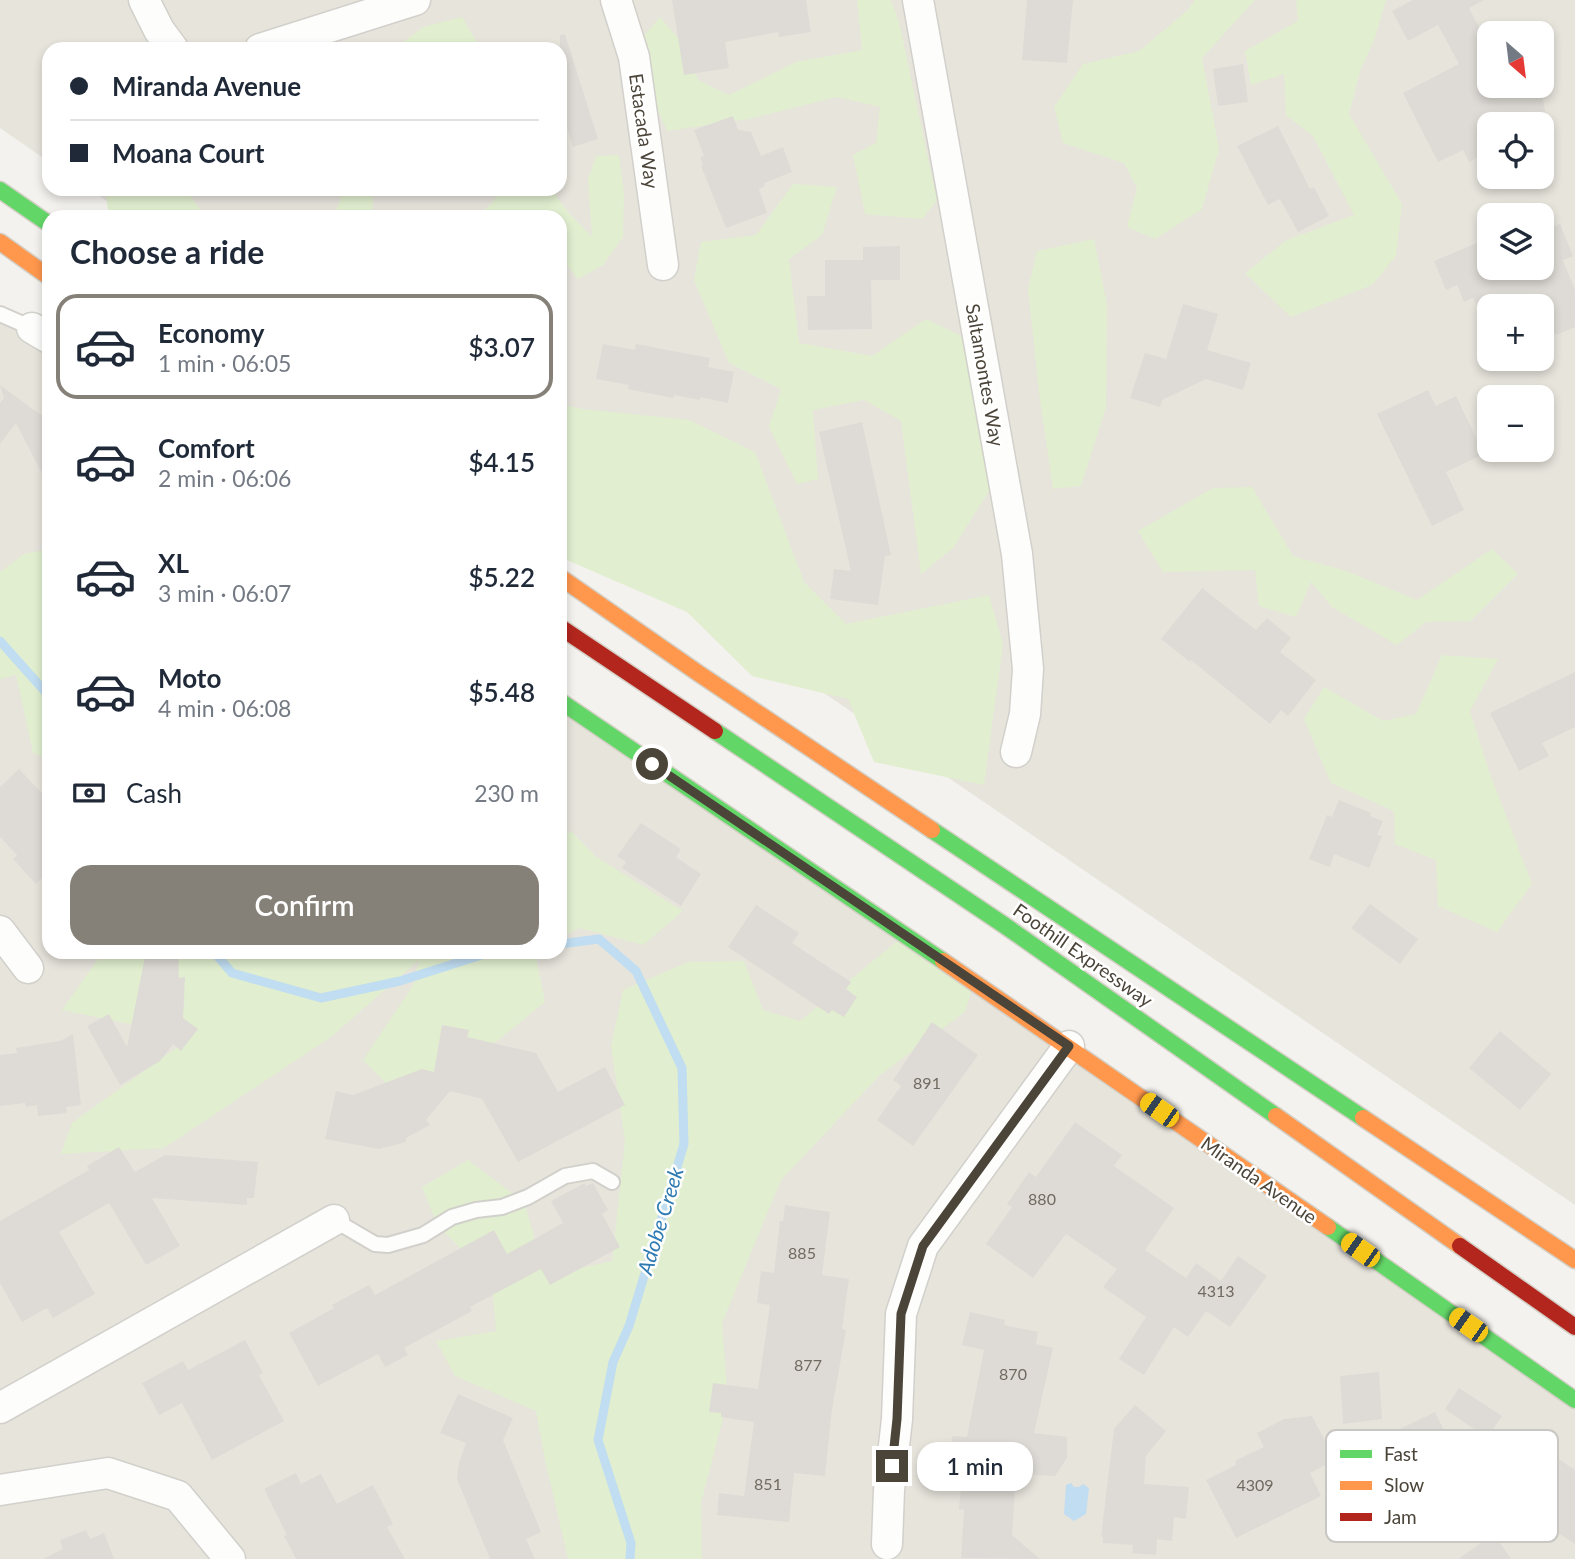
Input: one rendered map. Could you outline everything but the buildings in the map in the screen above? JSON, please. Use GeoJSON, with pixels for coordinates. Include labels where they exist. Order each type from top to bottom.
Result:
{"type":"FeatureCollection","features":[{"type":"Feature","properties":{"kind":"main road"},"geometry":{"type":"LineString","coordinates":[[0,190],[42,219]]}},
{"type":"Feature","properties":{"kind":"main road"},"geometry":{"type":"LineString","coordinates":[[0,243],[42,271]]}},
{"type":"Feature","properties":{"kind":"main road","name":"Foothill Expressway"},"geometry":{"type":"LineString","coordinates":[[567,582],[698,673],[1575,1260]]}},
{"type":"Feature","properties":{"kind":"main road","name":"Foothill Expressway"},"geometry":{"type":"LineString","coordinates":[[567,632],[1004,925],[1575,1327]]}},
{"type":"Feature","properties":{"kind":"main road","name":"Miranda Avenue"},"geometry":{"type":"LineString","coordinates":[[567,706],[1069,1046],[1575,1400]]}},
{"type":"Feature","properties":{"kind":"street"},"geometry":{"type":"LineString","coordinates":[[144,0],[168,42]]}},
{"type":"Feature","properties":{"kind":"street"},"geometry":{"type":"LineString","coordinates":[[282,42],[415,0]]}},
{"type":"Feature","properties":{"kind":"street","name":"Estacada Way"},"geometry":{"type":"LineString","coordinates":[[616,0],[634,57],[663,265]]}},
{"type":"Feature","properties":{"kind":"street","name":"Saltamontes Way"},"geometry":{"type":"LineString","coordinates":[[918,0],[1017,554],[1028,669],[1025,714],[1016,752]]}},
{"type":"Feature","properties":{"kind":"street"},"geometry":{"type":"LineString","coordinates":[[0,931],[28,968]]}},
{"type":"Feature","properties":{"kind":"street"},"geometry":{"type":"LineString","coordinates":[[887,1544],[889,1490],[897,1419],[901,1314],[923,1246],[1069,1046]]}},
{"type":"Feature","properties":{"kind":"street"},"geometry":{"type":"LineString","coordinates":[[0,1408],[334,1220]]}},
{"type":"Feature","properties":{"kind":"street"},"geometry":{"type":"LineString","coordinates":[[0,1490],[108,1473],[178,1496],[230,1559]]}},
{"type":"Feature","properties":{"kind":"lane"},"geometry":{"type":"LineString","coordinates":[[0,314],[41,333]]}},
{"type":"Feature","properties":{"kind":"lane"},"geometry":{"type":"LineString","coordinates":[[334,1220],[375,1244],[388,1245],[423,1235],[452,1217],[476,1210],[502,1207],[528,1197],[565,1176],[593,1171],[611,1182]]}},
{"type":"Feature","properties":{"kind":"shaded area"},"geometry":{"type":"Polygon","coordinates":[[[0,0],[1575,0],[1575,1205],[567,518],[567,210],[120,210],[99,196],[567,196],[567,42],[42,42],[42,157],[0,128],[0,0]]]}},
{"type":"Feature","properties":{"kind":"shaded area"},"geometry":{"type":"Polygon","coordinates":[[[0,315],[42,344],[42,959],[567,959],[567,702],[1575,1392],[1575,1559],[0,1559],[0,315]]]}},
{"type":"Feature","properties":{"kind":"green space"},"geometry":{"type":"Polygon","coordinates":[[[857,0],[891,0],[899,22],[937,200],[922,219],[865,214],[853,155],[876,143],[880,107],[837,97],[749,119],[667,131],[645,82],[636,45],[660,17],[684,45],[698,80],[729,95],[796,62],[862,50],[857,0]]]}},
{"type":"Feature","properties":{"kind":"green space"},"geometry":{"type":"Polygon","coordinates":[[[1195,0],[1255,0],[1202,58],[1219,149],[1202,209],[1155,239],[1127,227],[1137,188],[1124,163],[1063,143],[1054,107],[1083,64],[1139,51],[1188,10],[1195,0]]]}},
{"type":"Feature","properties":{"kind":"green space"},"geometry":{"type":"Polygon","coordinates":[[[1296,0],[1386,0],[1375,38],[1360,71],[1349,114],[1402,204],[1396,256],[1372,285],[1291,317],[1245,273],[1287,240],[1354,215],[1313,136],[1286,115],[1284,74],[1251,85],[1245,51],[1298,21],[1296,0]]]}},
{"type":"Feature","properties":{"kind":"green space"},"geometry":{"type":"Polygon","coordinates":[[[462,17],[477,42],[403,42],[423,27],[462,17]]]}},
{"type":"Feature","properties":{"kind":"green space"},"geometry":{"type":"Polygon","coordinates":[[[619,155],[624,193],[623,237],[603,265],[578,279],[567,266],[567,211],[592,237],[588,180],[596,156],[619,155]]]}},
{"type":"Feature","properties":{"kind":"green space"},"geometry":{"type":"Polygon","coordinates":[[[793,184],[837,187],[822,235],[789,259],[799,343],[872,356],[926,319],[968,339],[993,485],[953,548],[921,574],[901,421],[864,400],[813,410],[818,479],[797,484],[769,427],[781,389],[729,363],[694,280],[701,242],[756,235],[793,184]]]}},
{"type":"Feature","properties":{"kind":"green space"},"geometry":{"type":"Polygon","coordinates":[[[106,196],[191,196],[200,210],[108,210],[106,196]]]}},
{"type":"Feature","properties":{"kind":"green space"},"geometry":{"type":"Polygon","coordinates":[[[342,196],[372,196],[372,210],[336,210],[342,196]]]}},
{"type":"Feature","properties":{"kind":"green space"},"geometry":{"type":"Polygon","coordinates":[[[495,196],[556,196],[567,210],[485,210],[495,196]]]}},
{"type":"Feature","properties":{"kind":"green space"},"geometry":{"type":"Polygon","coordinates":[[[1094,239],[1107,305],[1106,407],[1081,486],[1053,489],[1028,289],[1037,251],[1094,239]]]}},
{"type":"Feature","properties":{"kind":"green space"},"geometry":{"type":"Polygon","coordinates":[[[567,406],[689,420],[755,452],[804,582],[846,624],[989,595],[1003,644],[984,785],[874,762],[848,699],[752,676],[687,612],[569,561],[567,406]]]}},
{"type":"Feature","properties":{"kind":"green space"},"geometry":{"type":"Polygon","coordinates":[[[1252,487],[1293,556],[1346,571],[1417,600],[1492,549],[1518,574],[1470,621],[1426,622],[1397,645],[1332,607],[1311,582],[1296,617],[1259,606],[1255,570],[1163,572],[1138,531],[1213,488],[1252,487]]]}},
{"type":"Feature","properties":{"kind":"green space"},"geometry":{"type":"Polygon","coordinates":[[[42,550],[42,757],[33,753],[16,675],[0,679],[0,572],[24,554],[42,550]]]}},
{"type":"Feature","properties":{"kind":"green space"},"geometry":{"type":"Polygon","coordinates":[[[1442,655],[1498,659],[1470,711],[1490,774],[1532,884],[1497,932],[1438,906],[1436,860],[1395,844],[1394,811],[1331,783],[1304,719],[1324,687],[1383,721],[1416,714],[1442,655]]]}},
{"type":"Feature","properties":{"kind":"green space"},"geometry":{"type":"Polygon","coordinates":[[[571,831],[595,856],[683,911],[643,945],[580,928],[567,934],[567,834],[571,831]]]}},
{"type":"Feature","properties":{"kind":"green space"},"geometry":{"type":"Polygon","coordinates":[[[907,933],[974,983],[965,1012],[879,1076],[781,1180],[722,1323],[728,1399],[701,1503],[702,1559],[568,1559],[536,1411],[455,1376],[436,1341],[496,1331],[492,1282],[437,1224],[422,1187],[468,1160],[524,1202],[546,1276],[612,1261],[625,1141],[611,1046],[623,990],[688,962],[744,961],[763,1010],[800,1021],[907,933]]]}},
{"type":"Feature","properties":{"kind":"green space"},"geometry":{"type":"Polygon","coordinates":[[[98,959],[536,959],[545,1002],[496,1042],[397,1094],[363,1060],[412,987],[419,960],[331,1037],[164,1148],[61,1154],[72,1123],[176,1048],[185,1001],[135,1025],[62,1010],[98,959]]]}},
{"type":"Feature","properties":{"kind":"water"},"geometry":{"type":"Polygon","coordinates":[[[1071,1483],[1074,1487],[1083,1484],[1089,1488],[1086,1514],[1074,1521],[1064,1514],[1066,1485],[1071,1483]]]}},
{"type":"Feature","properties":{"kind":"waterway","name":"Adobe Creek"},"geometry":{"type":"LineString","coordinates":[[0,641],[42,688]]}},
{"type":"Feature","properties":{"kind":"waterway","name":"Adobe Creek"},"geometry":{"type":"LineString","coordinates":[[567,943],[599,939],[636,971],[682,1068],[684,1144],[629,1326],[613,1362],[598,1440],[631,1543],[630,1559]]}},
{"type":"Feature","properties":{"kind":"waterway","name":"Adobe Creek"},"geometry":{"type":"LineString","coordinates":[[220,959],[232,973],[321,998],[400,981],[469,959]]}},
{"type":"Feature","properties":{"kind":"traffic: fast"},"geometry":{"type":"LineString","coordinates":[[0,190],[42,219]]}},
{"type":"Feature","properties":{"kind":"traffic: fast"},"geometry":{"type":"LineString","coordinates":[[567,706],[943,961]]}},
{"type":"Feature","properties":{"kind":"traffic: fast"},"geometry":{"type":"LineString","coordinates":[[715,731],[1004,925],[1276,1116]]}},
{"type":"Feature","properties":{"kind":"traffic: fast"},"geometry":{"type":"LineString","coordinates":[[932,830],[1363,1118]]}},
{"type":"Feature","properties":{"kind":"traffic: fast"},"geometry":{"type":"LineString","coordinates":[[1328,1227],[1575,1400]]}},
{"type":"Feature","properties":{"kind":"traffic: slow"},"geometry":{"type":"LineString","coordinates":[[0,242],[42,272]]}},
{"type":"Feature","properties":{"kind":"traffic: slow"},"geometry":{"type":"LineString","coordinates":[[567,582],[932,830]]}},
{"type":"Feature","properties":{"kind":"traffic: slow"},"geometry":{"type":"LineString","coordinates":[[943,961],[1328,1227]]}},
{"type":"Feature","properties":{"kind":"traffic: slow"},"geometry":{"type":"LineString","coordinates":[[1276,1116],[1460,1246]]}},
{"type":"Feature","properties":{"kind":"traffic: slow"},"geometry":{"type":"LineString","coordinates":[[1363,1118],[1575,1260]]}},
{"type":"Feature","properties":{"kind":"traffic: jam"},"geometry":{"type":"LineString","coordinates":[[567,632],[715,731]]}},
{"type":"Feature","properties":{"kind":"traffic: jam"},"geometry":{"type":"LineString","coordinates":[[1460,1246],[1575,1327]]}},
{"type":"Feature","properties":{"kind":"route"},"geometry":{"type":"LineString","coordinates":[[652,764],[1069,1046],[923,1246],[901,1314],[897,1419],[892,1466]]}}]}
